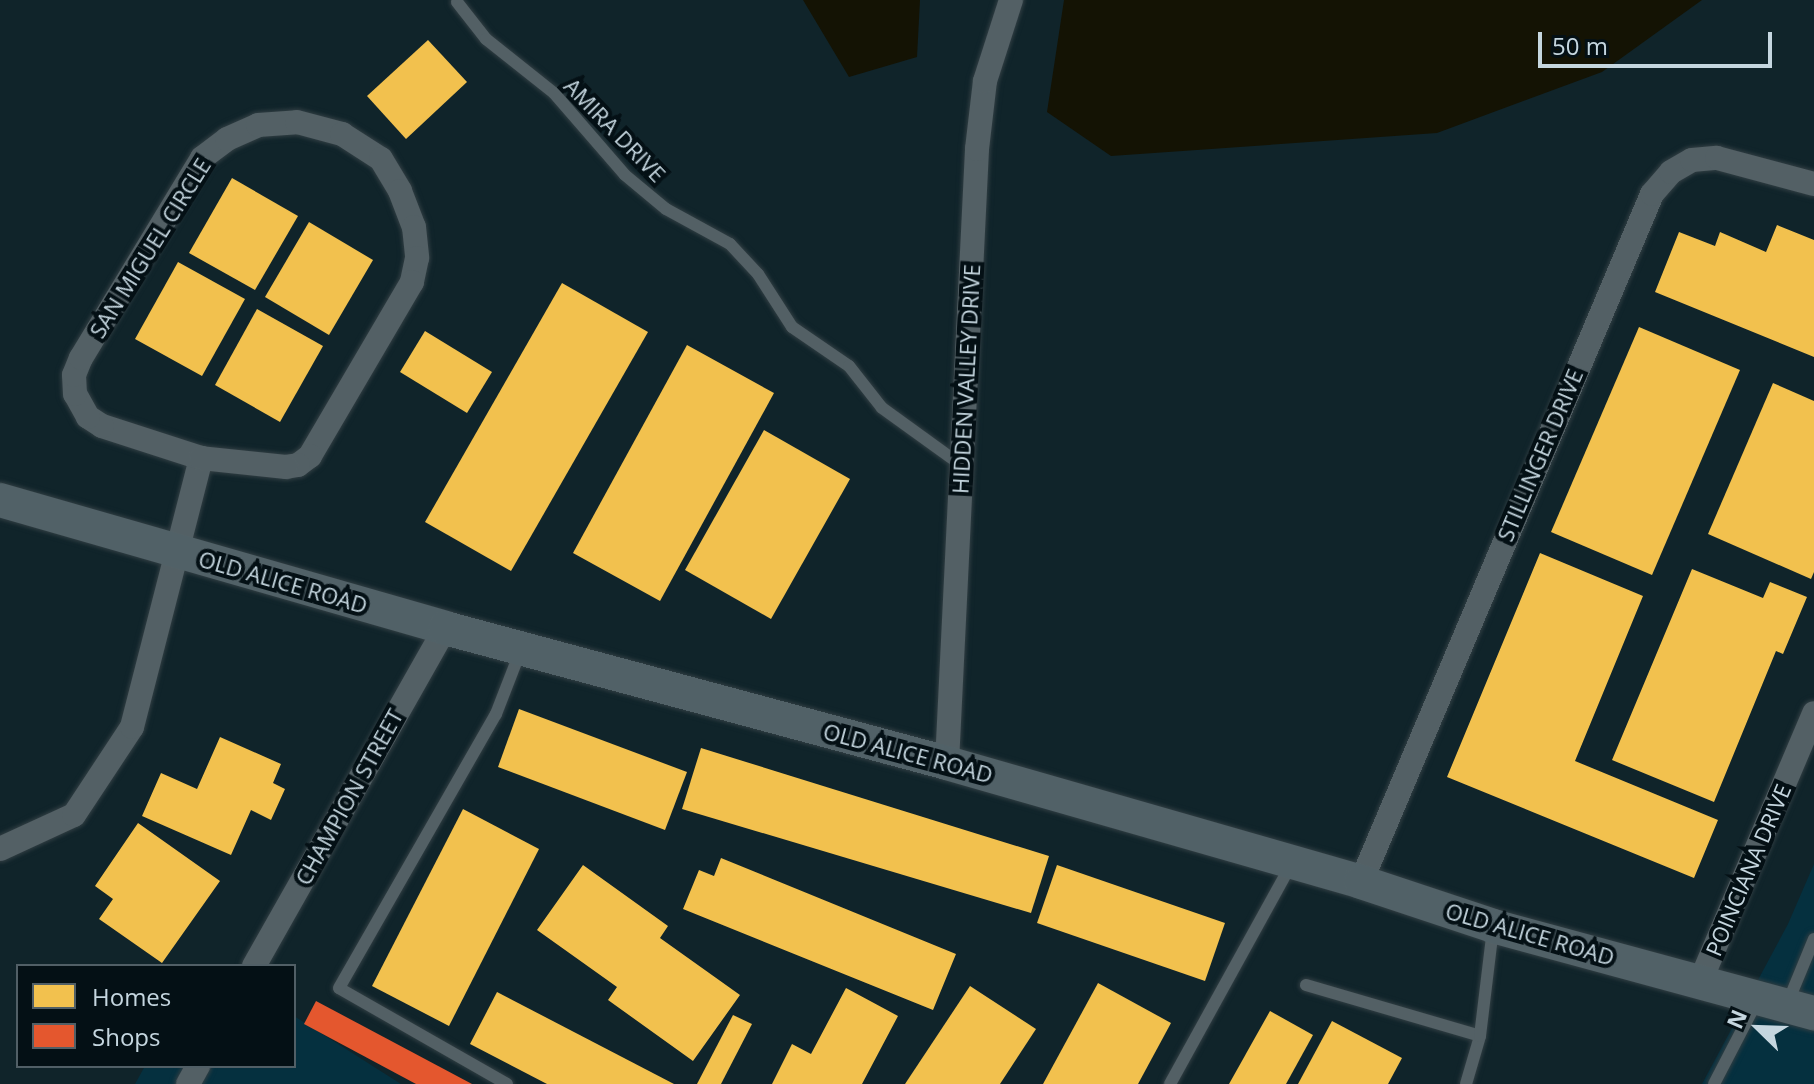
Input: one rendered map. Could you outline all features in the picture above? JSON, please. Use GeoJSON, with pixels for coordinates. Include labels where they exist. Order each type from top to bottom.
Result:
{"type":"FeatureCollection","features":[{"type":"Feature","properties":{"kind":"street","name":"HIDDEN VALLEY DRIVE"},"geometry":{"type":"LineString","coordinates":[[947,763],[977,149],[985,81],[1011,0]]}},
{"type":"Feature","properties":{"kind":"street","name":"SAN MIGUEL CIRCLE"},"geometry":{"type":"LineString","coordinates":[[297,122],[342,134],[381,159],[400,191],[414,227],[417,258],[412,282],[310,456],[298,465],[286,467],[201,458],[102,426],[88,417],[75,394],[74,375],[81,358],[202,158],[227,139],[258,125],[297,122]]}},
{"type":"Feature","properties":{"kind":"street","name":"STILLINGER DRIVE"},"geometry":{"type":"LineString","coordinates":[[1361,882],[1652,194],[1671,172],[1692,160],[1705,159],[1744,164],[1814,184]]}},
{"type":"Feature","properties":{"kind":"street"},"geometry":{"type":"LineString","coordinates":[[0,849],[74,815],[132,727],[201,458]]}},
{"type":"Feature","properties":{"kind":"street","name":"OLD ALICE ROAD"},"geometry":{"type":"LineString","coordinates":[[0,500],[445,628],[947,763],[1361,882],[1493,926],[1786,1006]]}},
{"type":"Feature","properties":{"kind":"street","name":"CHAMPION STREET"},"geometry":{"type":"LineString","coordinates":[[255,964],[445,628]]}},
{"type":"Feature","properties":{"kind":"street","name":"POINCIANA DRIVE"},"geometry":{"type":"LineString","coordinates":[[1700,982],[1814,713]]}},
{"type":"Feature","properties":{"kind":"lane","name":"AMIRA DRIVE"},"geometry":{"type":"LineString","coordinates":[[457,2],[486,39],[554,93],[625,175],[666,209],[730,244],[758,274],[792,327],[849,366],[882,408],[961,465]]}},
{"type":"Feature","properties":{"kind":"lane"},"geometry":{"type":"LineString","coordinates":[[507,1084],[339,988],[496,714],[521,649]]}},
{"type":"Feature","properties":{"kind":"lane"},"geometry":{"type":"LineString","coordinates":[[1170,1084],[1293,862]]}},
{"type":"Feature","properties":{"kind":"lane"},"geometry":{"type":"LineString","coordinates":[[1466,1084],[1480,1036],[1493,926]]}},
{"type":"Feature","properties":{"kind":"lane"},"geometry":{"type":"LineString","coordinates":[[1714,1084],[1786,1006],[1814,939]]}},
{"type":"Feature","properties":{"kind":"lane"},"geometry":{"type":"LineString","coordinates":[[1306,985],[1480,1036]]}},
{"type":"Feature","properties":{"kind":"shaded area"},"geometry":{"type":"Polygon","coordinates":[[[803,0],[920,0],[917,57],[849,77],[803,0]]]}},
{"type":"Feature","properties":{"kind":"shaded area"},"geometry":{"type":"Polygon","coordinates":[[[1064,0],[1702,0],[1602,72],[1437,133],[1111,156],[1047,112],[1064,0]]]}},
{"type":"Feature","properties":{"kind":"shaded area"},"geometry":{"type":"Polygon","coordinates":[[[1814,864],[1814,1084],[1702,1084],[1788,924],[1814,864]]]}},
{"type":"Feature","properties":{"kind":"shaded area"},"geometry":{"type":"Polygon","coordinates":[[[296,1017],[401,1084],[135,1084],[144,1068],[296,1068],[296,1017]]]}},
{"type":"Feature","properties":{"kind":"building: Homes"},"geometry":{"type":"Polygon","coordinates":[[[428,40],[467,82],[406,139],[367,96],[428,40]]]}},
{"type":"Feature","properties":{"kind":"building: Homes"},"geometry":{"type":"Polygon","coordinates":[[[232,178],[298,216],[255,290],[189,253],[232,178]]]}},
{"type":"Feature","properties":{"kind":"building: Homes"},"geometry":{"type":"Polygon","coordinates":[[[309,222],[373,260],[329,335],[265,297],[309,222]]]}},
{"type":"Feature","properties":{"kind":"building: Homes"},"geometry":{"type":"Polygon","coordinates":[[[1777,225],[1814,240],[1814,357],[1655,292],[1679,232],[1715,246],[1720,232],[1766,252],[1777,225]]]}},
{"type":"Feature","properties":{"kind":"building: Homes"},"geometry":{"type":"Polygon","coordinates":[[[178,262],[245,299],[202,376],[135,339],[178,262]]]}},
{"type":"Feature","properties":{"kind":"building: Homes"},"geometry":{"type":"Polygon","coordinates":[[[562,283],[648,332],[511,571],[425,522],[562,283]]]}},
{"type":"Feature","properties":{"kind":"building: Homes"},"geometry":{"type":"Polygon","coordinates":[[[257,309],[323,346],[280,422],[215,385],[257,309]]]}},
{"type":"Feature","properties":{"kind":"building: Homes"},"geometry":{"type":"Polygon","coordinates":[[[1639,327],[1740,370],[1652,575],[1551,532],[1639,327]]]}},
{"type":"Feature","properties":{"kind":"building: Homes"},"geometry":{"type":"Polygon","coordinates":[[[425,331],[492,372],[467,413],[400,372],[425,331]]]}},
{"type":"Feature","properties":{"kind":"building: Homes"},"geometry":{"type":"Polygon","coordinates":[[[687,345],[774,393],[660,601],[573,553],[687,345]]]}},
{"type":"Feature","properties":{"kind":"building: Homes"},"geometry":{"type":"Polygon","coordinates":[[[1773,383],[1814,401],[1814,572],[1811,579],[1708,534],[1773,383]]]}},
{"type":"Feature","properties":{"kind":"building: Homes"},"geometry":{"type":"Polygon","coordinates":[[[764,430],[850,479],[771,619],[685,570],[764,430]]]}},
{"type":"Feature","properties":{"kind":"building: Homes"},"geometry":{"type":"Polygon","coordinates":[[[1540,553],[1643,596],[1575,761],[1718,820],[1694,878],[1447,777],[1540,553]]]}},
{"type":"Feature","properties":{"kind":"building: Homes"},"geometry":{"type":"Polygon","coordinates":[[[1692,569],[1763,598],[1770,582],[1807,597],[1783,654],[1776,651],[1714,802],[1612,760],[1692,569]]]}},
{"type":"Feature","properties":{"kind":"building: Homes"},"geometry":{"type":"Polygon","coordinates":[[[519,709],[687,772],[665,830],[498,767],[519,709]]]}},
{"type":"Feature","properties":{"kind":"building: Homes"},"geometry":{"type":"Polygon","coordinates":[[[220,737],[281,764],[273,783],[285,789],[271,820],[251,810],[231,855],[142,816],[161,773],[197,789],[220,737]]]}},
{"type":"Feature","properties":{"kind":"building: Homes"},"geometry":{"type":"Polygon","coordinates":[[[701,748],[1049,856],[1031,913],[682,809],[701,748]]]}},
{"type":"Feature","properties":{"kind":"building: Homes"},"geometry":{"type":"Polygon","coordinates":[[[463,809],[539,849],[449,1026],[372,986],[463,809]]]}},
{"type":"Feature","properties":{"kind":"building: Homes"},"geometry":{"type":"Polygon","coordinates":[[[138,823],[220,881],[162,963],[99,919],[113,899],[95,886],[138,823]]]}},
{"type":"Feature","properties":{"kind":"building: Homes"},"geometry":{"type":"Polygon","coordinates":[[[721,858],[956,954],[933,1010],[683,909],[699,870],[714,876],[721,858]]]}},
{"type":"Feature","properties":{"kind":"building: Homes"},"geometry":{"type":"Polygon","coordinates":[[[583,865],[668,926],[660,938],[740,995],[693,1061],[608,1000],[617,987],[537,930],[583,865]]]}},
{"type":"Feature","properties":{"kind":"building: Homes"},"geometry":{"type":"Polygon","coordinates":[[[1057,865],[1225,923],[1205,981],[1037,923],[1057,865]]]}},
{"type":"Feature","properties":{"kind":"building: Homes"},"geometry":{"type":"Polygon","coordinates":[[[1098,983],[1171,1023],[1138,1084],[1043,1084],[1098,983]]]}},
{"type":"Feature","properties":{"kind":"building: Homes"},"geometry":{"type":"Polygon","coordinates":[[[970,986],[1036,1029],[1000,1084],[905,1084],[970,986]]]}},
{"type":"Feature","properties":{"kind":"building: Homes"},"geometry":{"type":"Polygon","coordinates":[[[846,988],[898,1016],[862,1084],[772,1084],[792,1044],[811,1054],[846,988]]]}},
{"type":"Feature","properties":{"kind":"building: Homes"},"geometry":{"type":"Polygon","coordinates":[[[497,992],[674,1084],[547,1084],[470,1044],[497,992]]]}},
{"type":"Feature","properties":{"kind":"building: Homes"},"geometry":{"type":"Polygon","coordinates":[[[1270,1011],[1313,1035],[1286,1084],[1229,1084],[1270,1011]]]}},
{"type":"Feature","properties":{"kind":"building: Homes"},"geometry":{"type":"Polygon","coordinates":[[[733,1015],[752,1024],[721,1084],[697,1084],[733,1015]]]}},
{"type":"Feature","properties":{"kind":"building: Homes"},"geometry":{"type":"Polygon","coordinates":[[[1332,1021],[1402,1058],[1388,1084],[1298,1084],[1332,1021]]]}},
{"type":"Feature","properties":{"kind":"building: Shops"},"geometry":{"type":"Polygon","coordinates":[[[316,1001],[472,1084],[416,1084],[304,1024],[316,1001]]]}}]}
